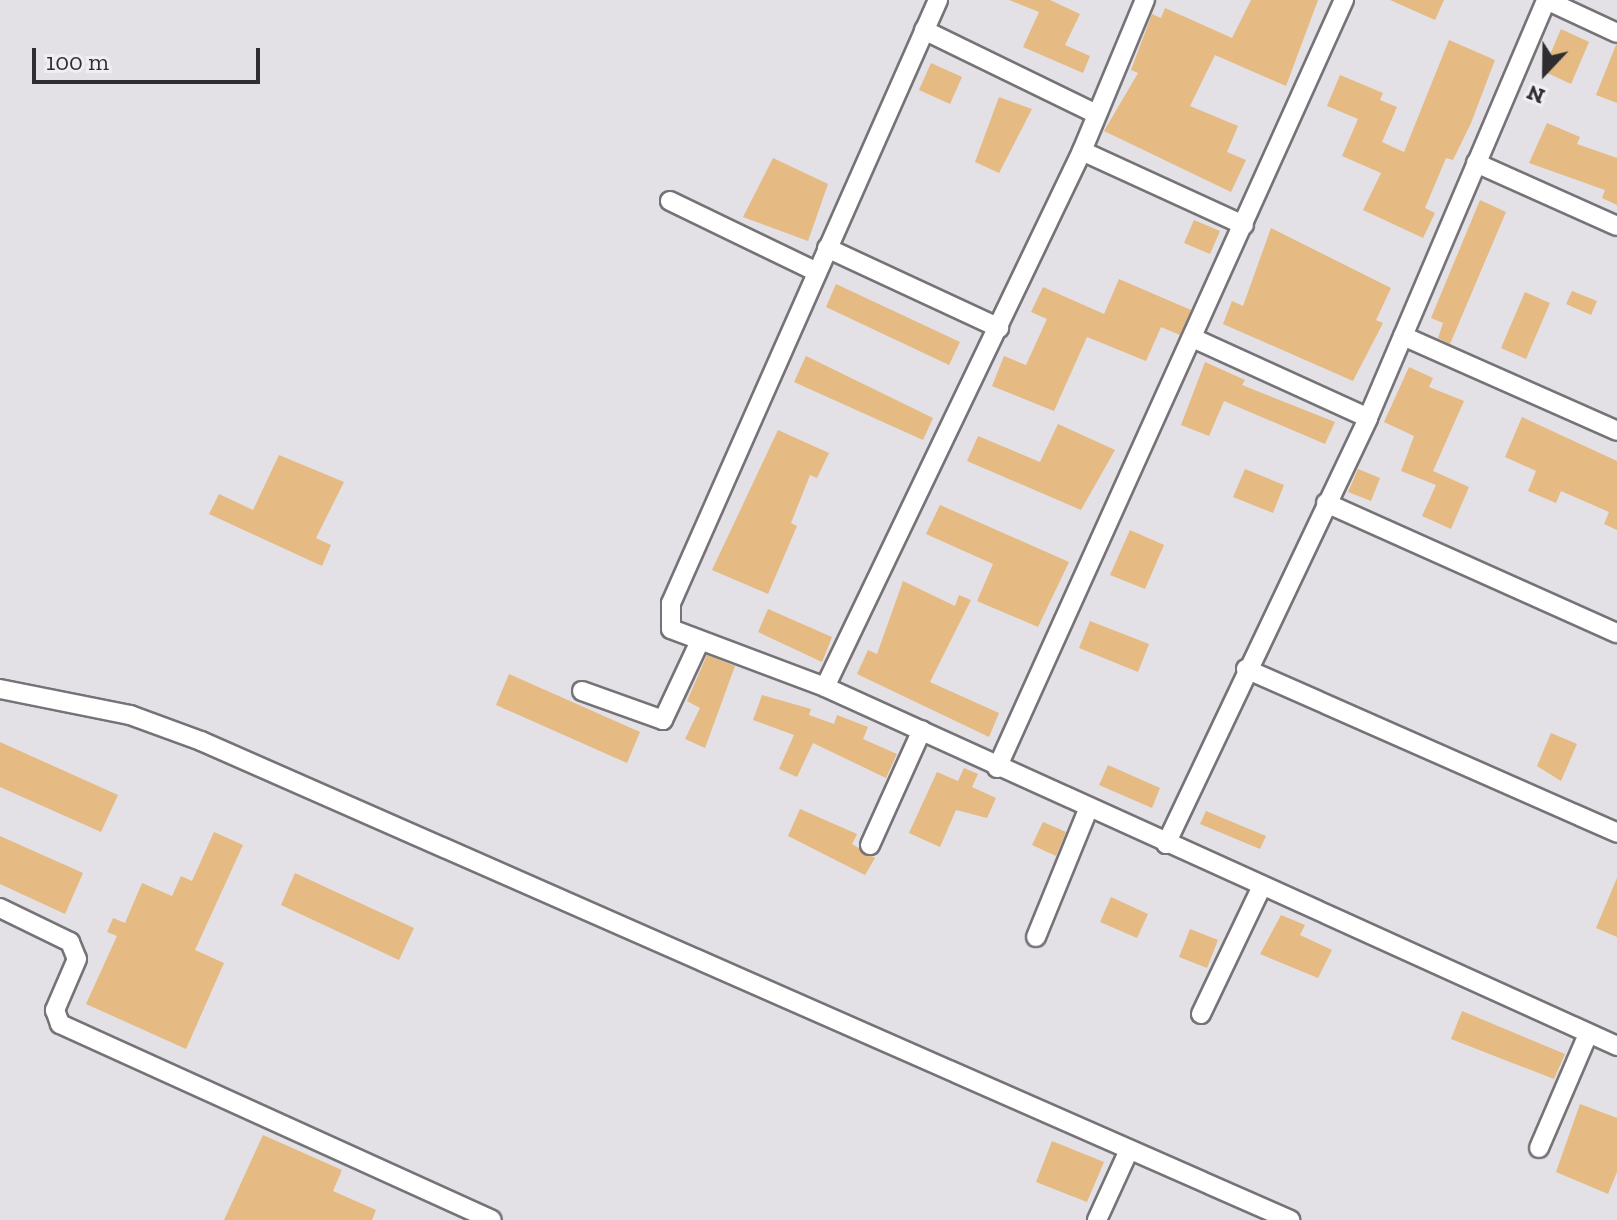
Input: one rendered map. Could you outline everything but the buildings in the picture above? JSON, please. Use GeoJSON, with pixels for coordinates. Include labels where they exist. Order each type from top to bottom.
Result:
{"type":"FeatureCollection","features":[{"type":"Feature","properties":{"kind":"street"},"geometry":{"type":"LineString","coordinates":[[938,0],[671,603],[671,629],[699,643],[825,687],[922,730],[997,768],[1617,1046]]}},
{"type":"Feature","properties":{"kind":"street"},"geometry":{"type":"LineString","coordinates":[[825,687],[1082,151],[1145,0]]}},
{"type":"Feature","properties":{"kind":"street"},"geometry":{"type":"LineString","coordinates":[[997,768],[1195,339],[1344,0]]}},
{"type":"Feature","properties":{"kind":"street"},"geometry":{"type":"LineString","coordinates":[[1166,844],[1246,669],[1368,418],[1546,0],[1617,33]]}},
{"type":"Feature","properties":{"kind":"street"},"geometry":{"type":"LineString","coordinates":[[924,30],[1096,114]]}},
{"type":"Feature","properties":{"kind":"street"},"geometry":{"type":"LineString","coordinates":[[1082,151],[1244,225]]}},
{"type":"Feature","properties":{"kind":"street"},"geometry":{"type":"LineString","coordinates":[[1476,163],[1617,226]]}},
{"type":"Feature","properties":{"kind":"street"},"geometry":{"type":"LineString","coordinates":[[670,201],[817,272]]}},
{"type":"Feature","properties":{"kind":"street"},"geometry":{"type":"LineString","coordinates":[[827,248],[999,328]]}},
{"type":"Feature","properties":{"kind":"street"},"geometry":{"type":"LineString","coordinates":[[1403,336],[1617,431]]}},
{"type":"Feature","properties":{"kind":"street"},"geometry":{"type":"LineString","coordinates":[[1195,339],[1368,418]]}},
{"type":"Feature","properties":{"kind":"street"},"geometry":{"type":"LineString","coordinates":[[1326,503],[1617,633]]}},
{"type":"Feature","properties":{"kind":"street"},"geometry":{"type":"LineString","coordinates":[[582,691],[663,720],[699,643]]}},
{"type":"Feature","properties":{"kind":"street"},"geometry":{"type":"LineString","coordinates":[[1246,669],[1617,833]]}},
{"type":"Feature","properties":{"kind":"street"},"geometry":{"type":"LineString","coordinates":[[0,689],[130,715],[201,741],[1290,1220]]}},
{"type":"Feature","properties":{"kind":"street"},"geometry":{"type":"LineString","coordinates":[[870,845],[922,730]]}},
{"type":"Feature","properties":{"kind":"street"},"geometry":{"type":"LineString","coordinates":[[1036,937],[1089,807]]}},
{"type":"Feature","properties":{"kind":"street"},"geometry":{"type":"LineString","coordinates":[[1201,1014],[1262,886]]}},
{"type":"Feature","properties":{"kind":"street"},"geometry":{"type":"LineString","coordinates":[[0,908],[70,942],[77,959],[55,1010],[60,1024],[492,1220]]}},
{"type":"Feature","properties":{"kind":"street"},"geometry":{"type":"LineString","coordinates":[[1539,1148],[1588,1034]]}},
{"type":"Feature","properties":{"kind":"street"},"geometry":{"type":"LineString","coordinates":[[1097,1220],[1129,1150]]}}]}
